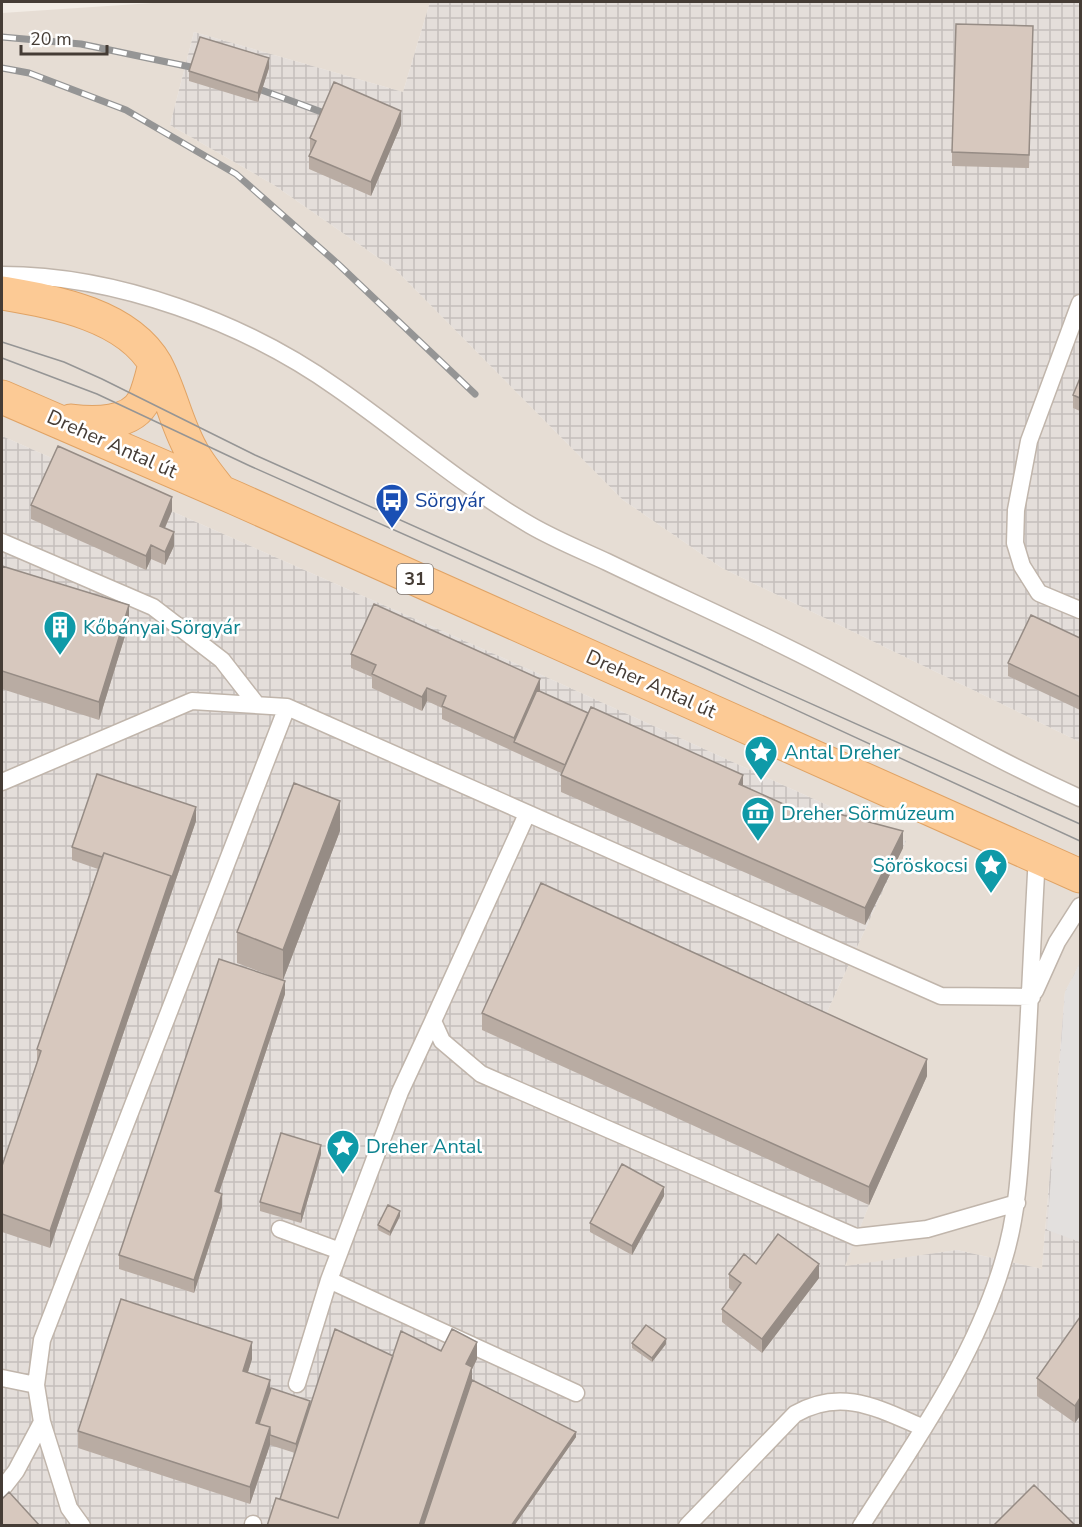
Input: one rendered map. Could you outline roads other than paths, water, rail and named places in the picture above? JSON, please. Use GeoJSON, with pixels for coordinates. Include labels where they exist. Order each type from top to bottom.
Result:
{"type":"FeatureCollection","features":[{"type":"Feature","properties":{"kind":"main road","name":"Dreher Antal út"},"geometry":{"type":"LineString","coordinates":[[2,293],[40,300],[85,313],[116,327],[140,344],[155,364],[191,450],[221,492]]}},
{"type":"Feature","properties":{"kind":"main road"},"geometry":{"type":"LineString","coordinates":[[57,420],[102,424],[124,417],[143,403],[155,364]]}},
{"type":"Feature","properties":{"kind":"main road","name":"Dreher Antal út"},"geometry":{"type":"LineString","coordinates":[[2,397],[221,492],[1080,876]]}},
{"type":"Feature","properties":{"kind":"lane"},"geometry":{"type":"LineString","coordinates":[[2,275],[27,275],[110,288],[149,297],[206,317],[335,386],[459,480],[531,526],[790,649],[1037,778],[1080,798]]}},
{"type":"Feature","properties":{"kind":"lane"},"geometry":{"type":"LineString","coordinates":[[1080,303],[1029,441],[1016,510],[1015,543],[1022,566],[1039,593],[1080,610]]}},
{"type":"Feature","properties":{"kind":"lane"},"geometry":{"type":"LineString","coordinates":[[2,542],[153,607],[222,660],[256,705]]}},
{"type":"Feature","properties":{"kind":"lane"},"geometry":{"type":"LineString","coordinates":[[2,782],[192,701],[287,707],[941,996],[1032,997]]}},
{"type":"Feature","properties":{"kind":"lane"},"geometry":{"type":"LineString","coordinates":[[82,1526],[69,1508],[42,1422],[36,1385],[42,1340],[287,707]]}},
{"type":"Feature","properties":{"kind":"lane"},"geometry":{"type":"LineString","coordinates":[[297,1384],[329,1280],[400,1092],[526,814]]}},
{"type":"Feature","properties":{"kind":"lane"},"geometry":{"type":"LineString","coordinates":[[861,1526],[924,1428],[983,1315],[1003,1263],[1017,1203],[1032,997],[1032,939],[1037,856]]}},
{"type":"Feature","properties":{"kind":"lane"},"geometry":{"type":"LineString","coordinates":[[1032,997],[1057,942],[1080,906]]}},
{"type":"Feature","properties":{"kind":"lane"},"geometry":{"type":"LineString","coordinates":[[433,1021],[441,1041],[482,1074],[856,1237],[927,1229],[1017,1203]]}},
{"type":"Feature","properties":{"kind":"lane"},"geometry":{"type":"LineString","coordinates":[[280,1229],[340,1251]]}},
{"type":"Feature","properties":{"kind":"lane"},"geometry":{"type":"LineString","coordinates":[[329,1280],[576,1393]]}},
{"type":"Feature","properties":{"kind":"lane"},"geometry":{"type":"LineString","coordinates":[[2,1378],[36,1385]]}},
{"type":"Feature","properties":{"kind":"lane"},"geometry":{"type":"LineString","coordinates":[[687,1526],[795,1414],[810,1405],[826,1401],[866,1404],[924,1428]]}},
{"type":"Feature","properties":{"kind":"lane"},"geometry":{"type":"LineString","coordinates":[[2,1489],[16,1471],[42,1422]]}},
{"type":"Feature","properties":{"kind":"tram line"},"geometry":{"type":"LineString","coordinates":[[2,342],[64,362],[255,455],[1080,824]]}},
{"type":"Feature","properties":{"kind":"tram line"},"geometry":{"type":"LineString","coordinates":[[2,358],[97,394],[250,466],[705,668],[1080,841]]}},
{"type":"Feature","properties":{"kind":"railway"},"geometry":{"type":"LineString","coordinates":[[2,37],[81,44],[205,70]]}},
{"type":"Feature","properties":{"kind":"railway"},"geometry":{"type":"LineString","coordinates":[[2,68],[29,73],[126,110],[236,174],[338,264],[475,394]]}},
{"type":"Feature","properties":{"kind":"railway"},"geometry":{"type":"LineString","coordinates":[[245,84],[338,118]]}},
{"type":"Feature","properties":{"kind":"place","name":"Sörgyár"},"geometry":{"type":"Point","coordinates":[392,529]}},
{"type":"Feature","properties":{"kind":"place","name":"Kőbányai Sörgyár"},"geometry":{"type":"Point","coordinates":[60,656]}},
{"type":"Feature","properties":{"kind":"place","name":"Antal Dreher"},"geometry":{"type":"Point","coordinates":[761,781]}},
{"type":"Feature","properties":{"kind":"place","name":"Dreher Sörmúzeum"},"geometry":{"type":"Point","coordinates":[758,842]}},
{"type":"Feature","properties":{"kind":"place","name":"Söröskocsi"},"geometry":{"type":"Point","coordinates":[991,894]}},
{"type":"Feature","properties":{"kind":"place","name":"Dreher Antal"},"geometry":{"type":"Point","coordinates":[343,1175]}}]}
